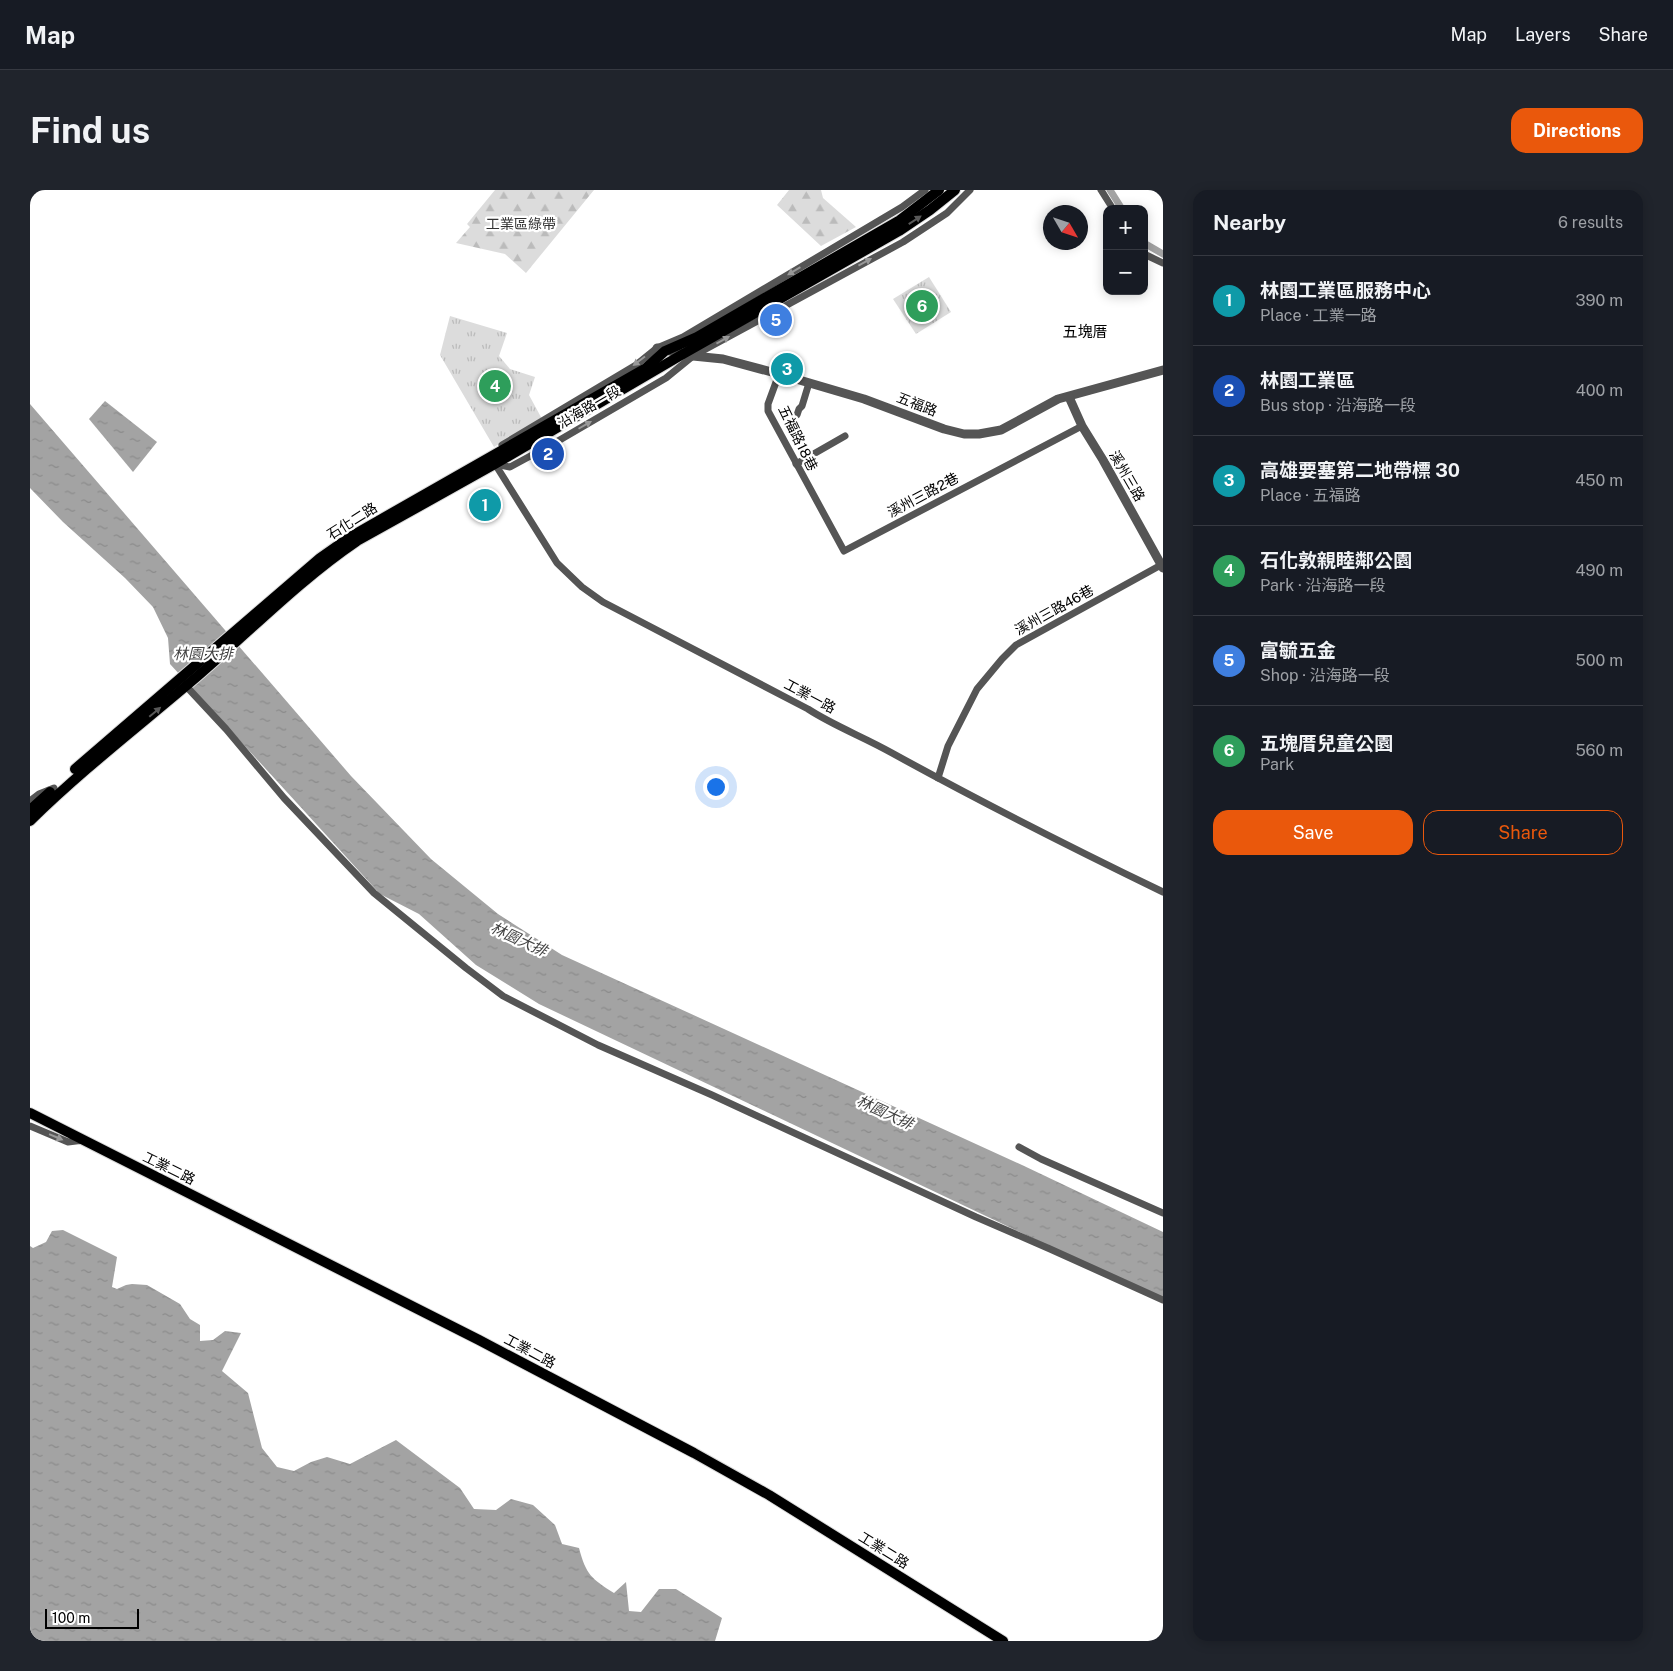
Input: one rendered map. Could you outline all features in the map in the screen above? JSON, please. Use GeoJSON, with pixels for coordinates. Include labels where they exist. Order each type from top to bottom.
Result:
{"type":"FeatureCollection","features":[{"type":"Feature","properties":{"kind":"main road","name":"沿海路一段"},"geometry":{"type":"LineString","coordinates":[[492,460],[646,368],[661,349],[697,337],[900,220],[939,190]]}},
{"type":"Feature","properties":{"kind":"main road","name":"沿海路一段"},"geometry":{"type":"LineString","coordinates":[[492,460],[688,355],[899,231],[955,190]]}},
{"type":"Feature","properties":{"kind":"main road","name":"石化二路"},"geometry":{"type":"LineString","coordinates":[[179,688],[244,630],[336,555],[492,460]]}},
{"type":"Feature","properties":{"kind":"main road"},"geometry":{"type":"LineString","coordinates":[[30,810],[179,688]]}},
{"type":"Feature","properties":{"kind":"main road"},"geometry":{"type":"LineString","coordinates":[[30,821],[59,788]]}},
{"type":"Feature","properties":{"kind":"main road","name":"工業二路"},"geometry":{"type":"LineString","coordinates":[[30,1113],[478,1340],[694,1453],[770,1495],[1002,1641]]}},
{"type":"Feature","properties":{"kind":"street","name":"沿海路一段"},"geometry":{"type":"LineString","coordinates":[[661,349],[902,207],[925,190]]}},
{"type":"Feature","properties":{"kind":"street","name":"沿海路一段"},"geometry":{"type":"LineString","coordinates":[[688,355],[903,242],[947,212],[970,190]]}},
{"type":"Feature","properties":{"kind":"street"},"geometry":{"type":"LineString","coordinates":[[1101,190],[1110,205]]}},
{"type":"Feature","properties":{"kind":"street"},"geometry":{"type":"LineString","coordinates":[[1148,256],[1161,262]]}},
{"type":"Feature","properties":{"kind":"street","name":"五福路"},"geometry":{"type":"LineString","coordinates":[[661,349],[688,355],[723,359],[779,374],[864,399],[944,429],[964,434],[979,434],[1001,430],[1058,399],[1163,370]]}},
{"type":"Feature","properties":{"kind":"street","name":"五福路18巷"},"geometry":{"type":"LineString","coordinates":[[779,374],[768,404],[768,412],[807,484]]}},
{"type":"Feature","properties":{"kind":"street"},"geometry":{"type":"LineString","coordinates":[[797,415],[798,409],[802,406],[809,383]]}},
{"type":"Feature","properties":{"kind":"street","name":"溪州三路"},"geometry":{"type":"LineString","coordinates":[[1069,397],[1082,426],[1162,566]]}},
{"type":"Feature","properties":{"kind":"street","name":"溪州三路2巷"},"geometry":{"type":"LineString","coordinates":[[807,484],[844,551],[1082,426]]}},
{"type":"Feature","properties":{"kind":"street"},"geometry":{"type":"LineString","coordinates":[[796,464],[845,436]]}},
{"type":"Feature","properties":{"kind":"street","name":"工業一路"},"geometry":{"type":"LineString","coordinates":[[492,460],[557,563],[582,587],[603,602],[808,708],[821,717],[873,742],[938,778],[1163,892]]}},
{"type":"Feature","properties":{"kind":"street","name":"溪州三路46巷"},"geometry":{"type":"LineString","coordinates":[[938,778],[948,746],[977,689],[1016,645],[1162,566]]}},
{"type":"Feature","properties":{"kind":"street"},"geometry":{"type":"LineString","coordinates":[[179,688],[226,729],[296,811],[374,893],[503,996],[598,1045],[1163,1300]]}},
{"type":"Feature","properties":{"kind":"street"},"geometry":{"type":"LineString","coordinates":[[30,801],[39,794],[59,788]]}},
{"type":"Feature","properties":{"kind":"street"},"geometry":{"type":"LineString","coordinates":[[30,828],[48,810],[59,788]]}},
{"type":"Feature","properties":{"kind":"street"},"geometry":{"type":"LineString","coordinates":[[30,1126],[68,1142],[84,1140]]}},
{"type":"Feature","properties":{"kind":"street"},"geometry":{"type":"LineString","coordinates":[[1019,1147],[1041,1159],[1163,1213]]}},
{"type":"Feature","properties":{"kind":"green space","name":"工業區綠帶"},"geometry":{"type":"Polygon","coordinates":[[[495,190],[594,190],[526,273],[505,254],[456,243],[470,227],[467,224],[495,190]]]}},
{"type":"Feature","properties":{"kind":"green space"},"geometry":{"type":"Polygon","coordinates":[[[789,190],[821,190],[823,198],[856,227],[821,246],[777,205],[789,190]]]}},
{"type":"Feature","properties":{"kind":"green space"},"geometry":{"type":"Polygon","coordinates":[[[929,277],[951,312],[916,334],[893,299],[929,277]]]}},
{"type":"Feature","properties":{"kind":"green space"},"geometry":{"type":"Polygon","coordinates":[[[450,316],[507,333],[499,356],[510,369],[535,377],[529,395],[542,419],[494,447],[440,355],[450,316]]]}},
{"type":"Feature","properties":{"kind":"water"},"geometry":{"type":"Polygon","coordinates":[[[105,401],[157,442],[133,472],[89,419],[105,401]]]}},
{"type":"Feature","properties":{"kind":"water","name":"林園大排"},"geometry":{"type":"Polygon","coordinates":[[[30,404],[351,776],[431,859],[498,914],[562,955],[1022,1165],[1163,1232],[1163,1300],[539,1004],[476,965],[419,914],[380,894],[170,664],[168,638],[153,607],[30,488],[30,404]]]}},
{"type":"Feature","properties":{"kind":"water"},"geometry":{"type":"Polygon","coordinates":[[[63,1230],[117,1257],[112,1287],[117,1289],[132,1284],[147,1285],[180,1304],[190,1319],[200,1325],[200,1341],[213,1340],[225,1331],[241,1333],[222,1371],[248,1393],[262,1448],[277,1467],[294,1471],[311,1462],[327,1457],[350,1464],[396,1440],[460,1488],[474,1509],[496,1510],[511,1499],[533,1505],[555,1525],[562,1544],[579,1548],[587,1570],[595,1580],[614,1593],[626,1582],[629,1611],[641,1612],[659,1589],[676,1589],[722,1618],[715,1641],[30,1641],[30,1246],[33,1248],[46,1242],[52,1231],[63,1230]]]}},
{"type":"Feature","properties":{"kind":"waterway"},"geometry":{"type":"LineString","coordinates":[[1110,190],[1119,205]]}},
{"type":"Feature","properties":{"kind":"waterway"},"geometry":{"type":"LineString","coordinates":[[1148,245],[1163,254]]}},
{"type":"Feature","properties":{"kind":"place","name":"五塊厝兒童公園"},"geometry":{"type":"Point","coordinates":[922,306]}},
{"type":"Feature","properties":{"kind":"place","name":"富毓五金"},"geometry":{"type":"Point","coordinates":[776,320]}},
{"type":"Feature","properties":{"kind":"place","name":"高雄要塞第二地帶標 30"},"geometry":{"type":"Point","coordinates":[787,369]}},
{"type":"Feature","properties":{"kind":"place","name":"石化敦親睦鄰公園"},"geometry":{"type":"Point","coordinates":[495,386]}},
{"type":"Feature","properties":{"kind":"place","name":"林園工業區"},"geometry":{"type":"Point","coordinates":[548,454]}},
{"type":"Feature","properties":{"kind":"place","name":"林園工業區服務中心"},"geometry":{"type":"Point","coordinates":[485,505]}},
{"type":"Feature","properties":{"kind":"district","name":"五塊厝"},"geometry":{"type":"Point","coordinates":[1085,331]}}]}
